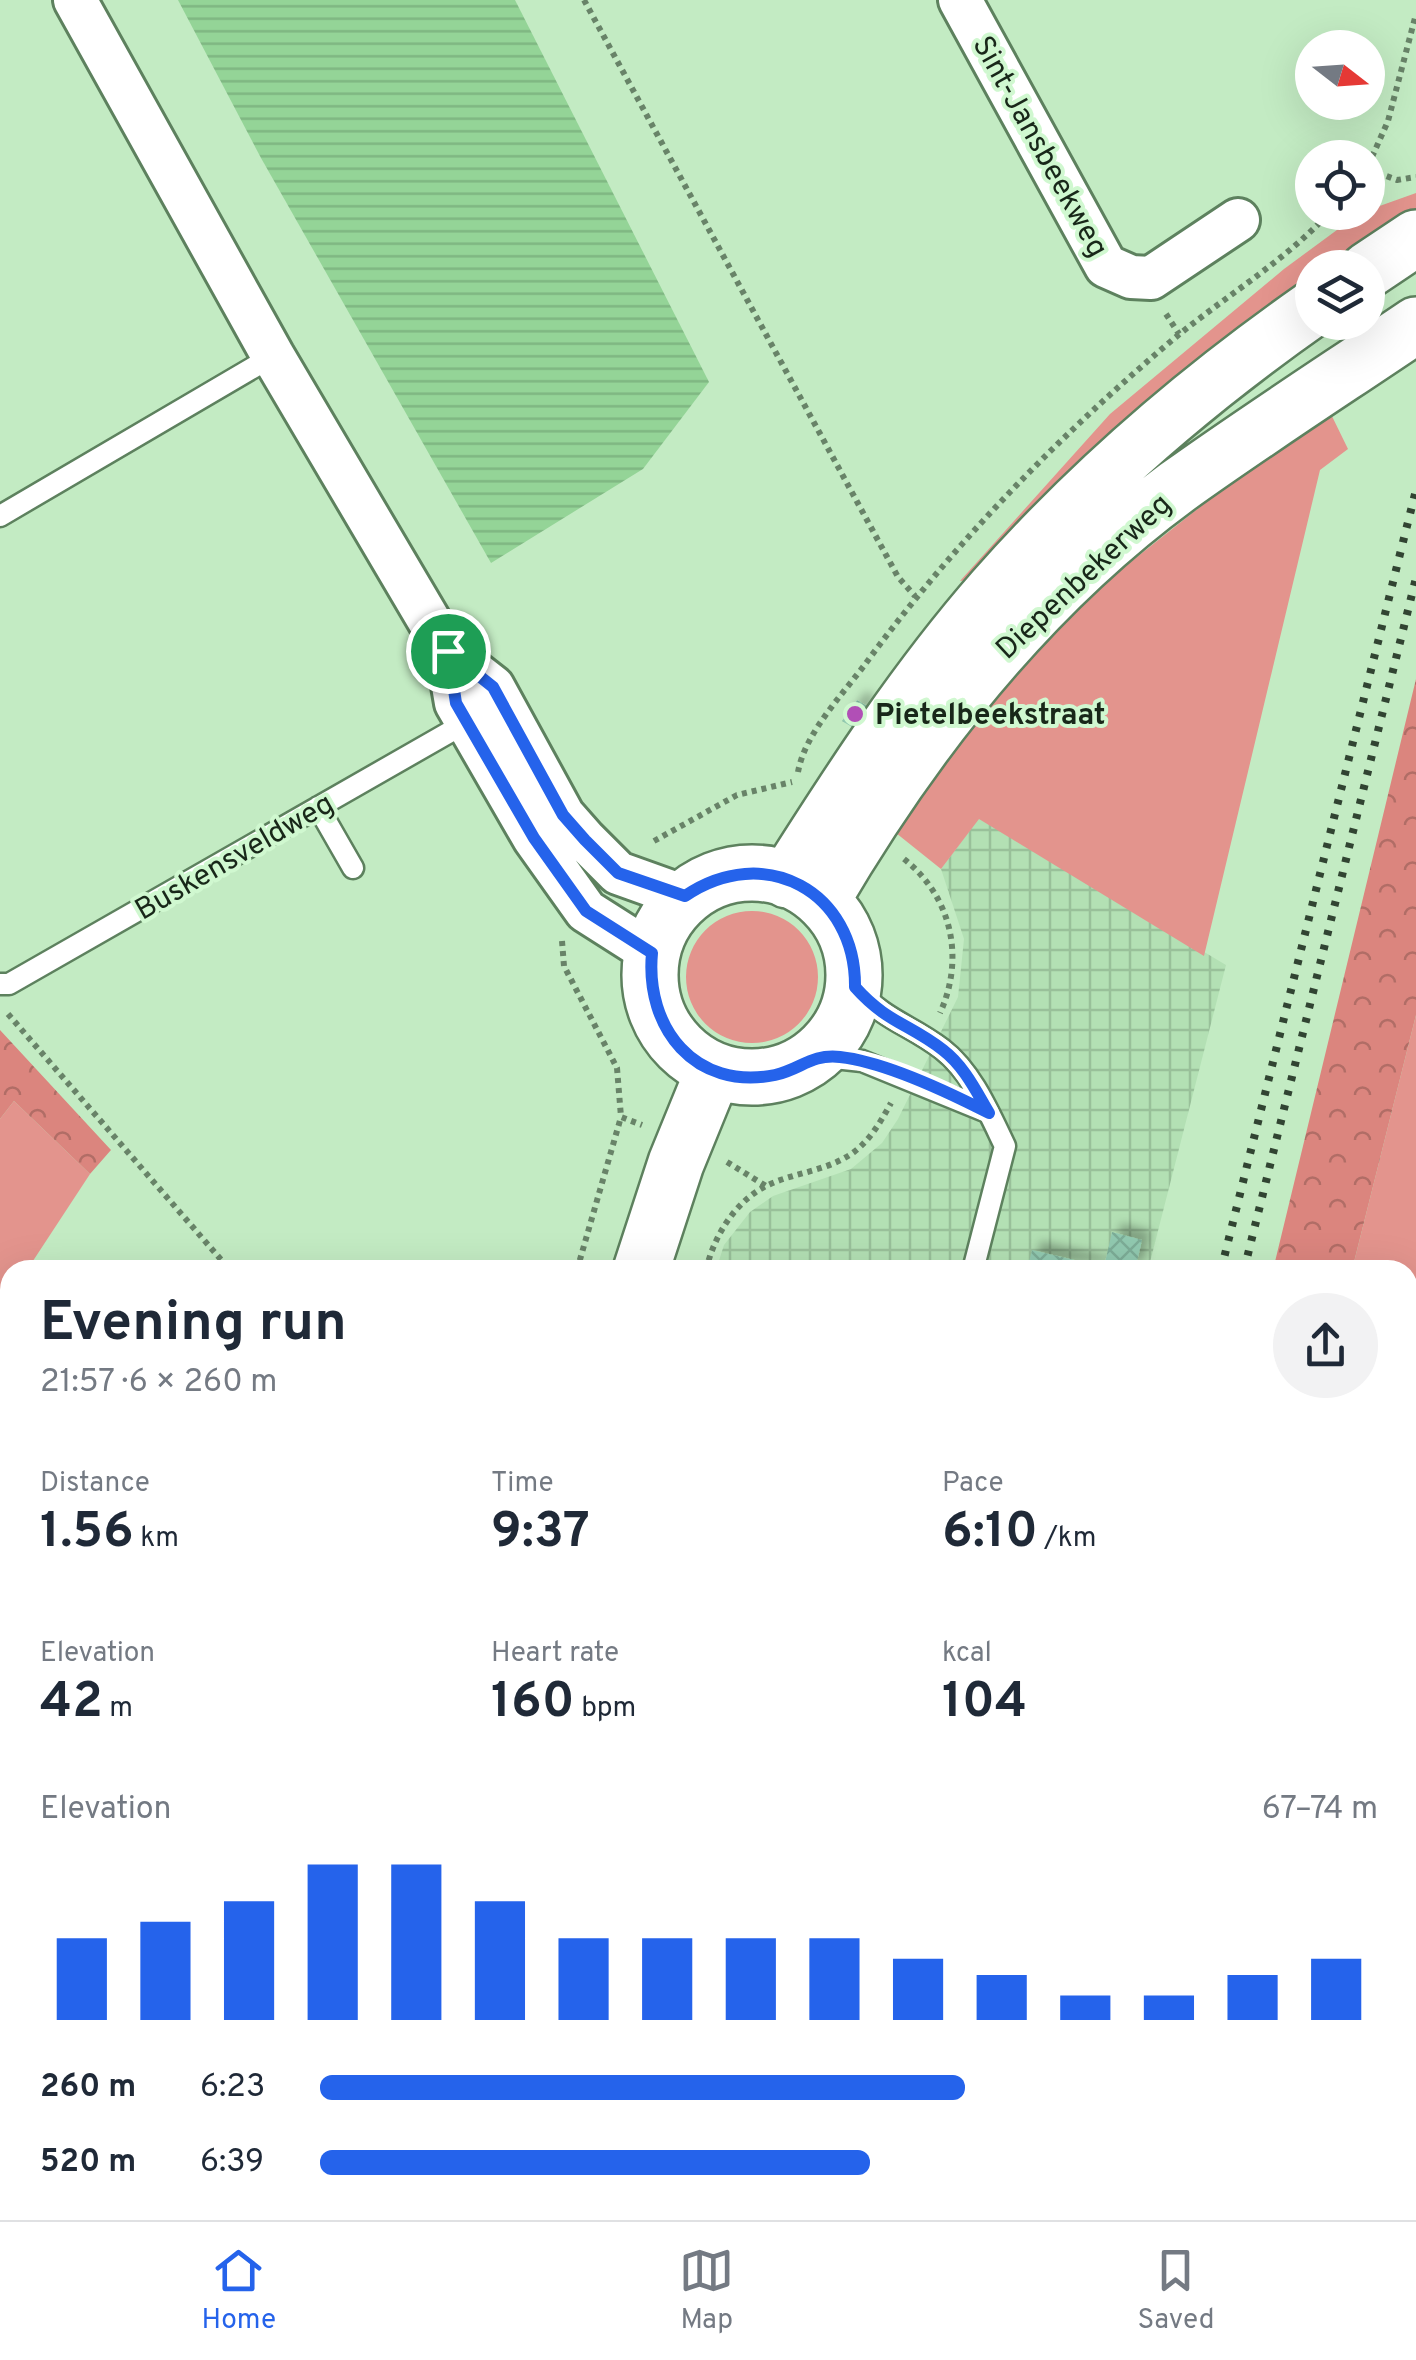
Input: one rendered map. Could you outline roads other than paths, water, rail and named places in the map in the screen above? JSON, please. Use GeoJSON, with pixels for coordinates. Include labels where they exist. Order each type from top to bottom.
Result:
{"type":"FeatureCollection","features":[{"type":"Feature","properties":{"kind":"main road"},"geometry":{"type":"LineString","coordinates":[[1385,259],[1416,238]]}},
{"type":"Feature","properties":{"kind":"main road","name":"Diepenbekerweg"},"geometry":{"type":"LineString","coordinates":[[805,890],[892,718],[994,589],[1086,495],[1173,416],[1295,322]]}},
{"type":"Feature","properties":{"kind":"main road","name":"Diepenbekerweg"},"geometry":{"type":"LineString","coordinates":[[805,890],[862,832],[956,701],[1066,583],[1174,489],[1416,325]]}},
{"type":"Feature","properties":{"kind":"main road"},"geometry":{"type":"LineString","coordinates":[[745,872],[805,890],[844,928],[851,947],[855,987],[842,1025],[816,1056],[778,1074],[742,1077],[714,1070],[688,1056],[660,1020],[652,999],[656,932],[685,896],[722,876],[745,872]]}},
{"type":"Feature","properties":{"kind":"main road"},"geometry":{"type":"LineString","coordinates":[[645,1260],[676,1163],[714,1070]]}},
{"type":"Feature","properties":{"kind":"street"},"geometry":{"type":"LineString","coordinates":[[74,0],[274,356],[448,651],[493,687],[484,712],[534,838],[586,911],[652,953]]}},
{"type":"Feature","properties":{"kind":"street","name":"Sint-Jansbeekweg"},"geometry":{"type":"LineString","coordinates":[[960,0],[1106,266],[1131,277],[1151,278],[1238,220]]}},
{"type":"Feature","properties":{"kind":"street"},"geometry":{"type":"LineString","coordinates":[[484,712],[563,815],[618,873],[685,896]]}},
{"type":"Feature","properties":{"kind":"lane"},"geometry":{"type":"LineString","coordinates":[[0,516],[274,356]]}},
{"type":"Feature","properties":{"kind":"lane","name":"Buskensveldweg"},"geometry":{"type":"LineString","coordinates":[[0,984],[9,984],[484,712]]}},
{"type":"Feature","properties":{"kind":"lane"},"geometry":{"type":"LineString","coordinates":[[318,807],[353,868]]}},
{"type":"Feature","properties":{"kind":"lane"},"geometry":{"type":"LineString","coordinates":[[855,987],[890,1021],[942,1049],[963,1070],[1005,1146],[976,1260]]}},
{"type":"Feature","properties":{"kind":"lane"},"geometry":{"type":"LineString","coordinates":[[816,1056],[862,1061],[952,1094],[989,1113]]}},
{"type":"Feature","properties":{"kind":"railway"},"geometry":{"type":"LineString","coordinates":[[1224,1260],[1416,490]]}},
{"type":"Feature","properties":{"kind":"railway"},"geometry":{"type":"LineString","coordinates":[[1246,1260],[1416,578]]}},
{"type":"Feature","properties":{"kind":"place","name":"Pietelbeekstraat"},"geometry":{"type":"Point","coordinates":[855,714]}}]}
